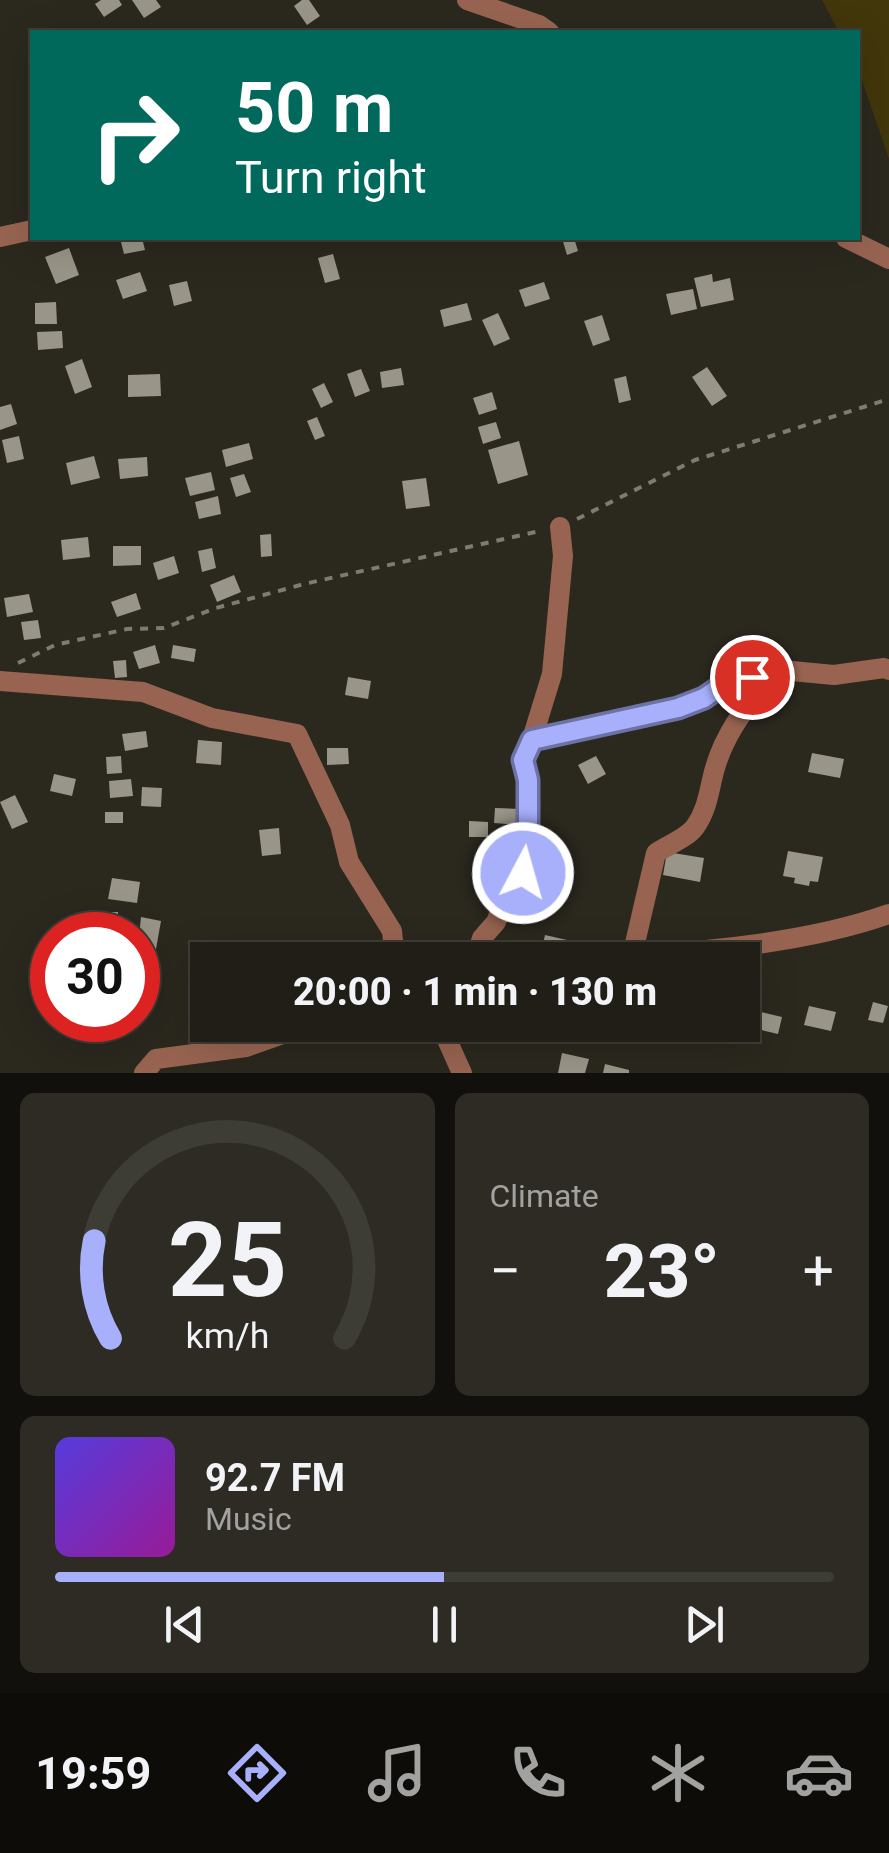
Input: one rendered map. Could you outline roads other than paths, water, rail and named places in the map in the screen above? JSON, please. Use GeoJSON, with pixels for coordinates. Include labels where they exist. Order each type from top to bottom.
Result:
{"type":"FeatureCollection","features":[{"type":"Feature","properties":{"kind":"street"},"geometry":{"type":"LineString","coordinates":[[467,0],[547,30]]}},
{"type":"Feature","properties":{"kind":"street"},"geometry":{"type":"LineString","coordinates":[[0,237],[30,230]]}},
{"type":"Feature","properties":{"kind":"street"},"geometry":{"type":"LineString","coordinates":[[850,240],[889,258]]}},
{"type":"Feature","properties":{"kind":"street"},"geometry":{"type":"LineString","coordinates":[[481,942],[523,873],[528,838],[528,780],[523,760],[552,674],[564,556],[560,527]]}},
{"type":"Feature","properties":{"kind":"street"},"geometry":{"type":"LineString","coordinates":[[532,740],[678,708],[704,698],[724,684],[781,670],[834,675],[889,670]]}},
{"type":"Feature","properties":{"kind":"street"},"geometry":{"type":"LineString","coordinates":[[635,942],[656,852],[694,831],[707,806],[715,765],[734,726],[752,697],[781,670]]}},
{"type":"Feature","properties":{"kind":"street"},"geometry":{"type":"LineString","coordinates":[[7,673],[143,692],[212,718],[296,734],[340,825],[349,862],[392,931],[393,942]]}},
{"type":"Feature","properties":{"kind":"street"},"geometry":{"type":"LineString","coordinates":[[753,942],[849,928],[889,914]]}},
{"type":"Feature","properties":{"kind":"street"},"geometry":{"type":"LineString","coordinates":[[144,1073],[156,1060],[260,1042]]}},
{"type":"Feature","properties":{"kind":"street"},"geometry":{"type":"LineString","coordinates":[[448,1042],[462,1073]]}}]}
